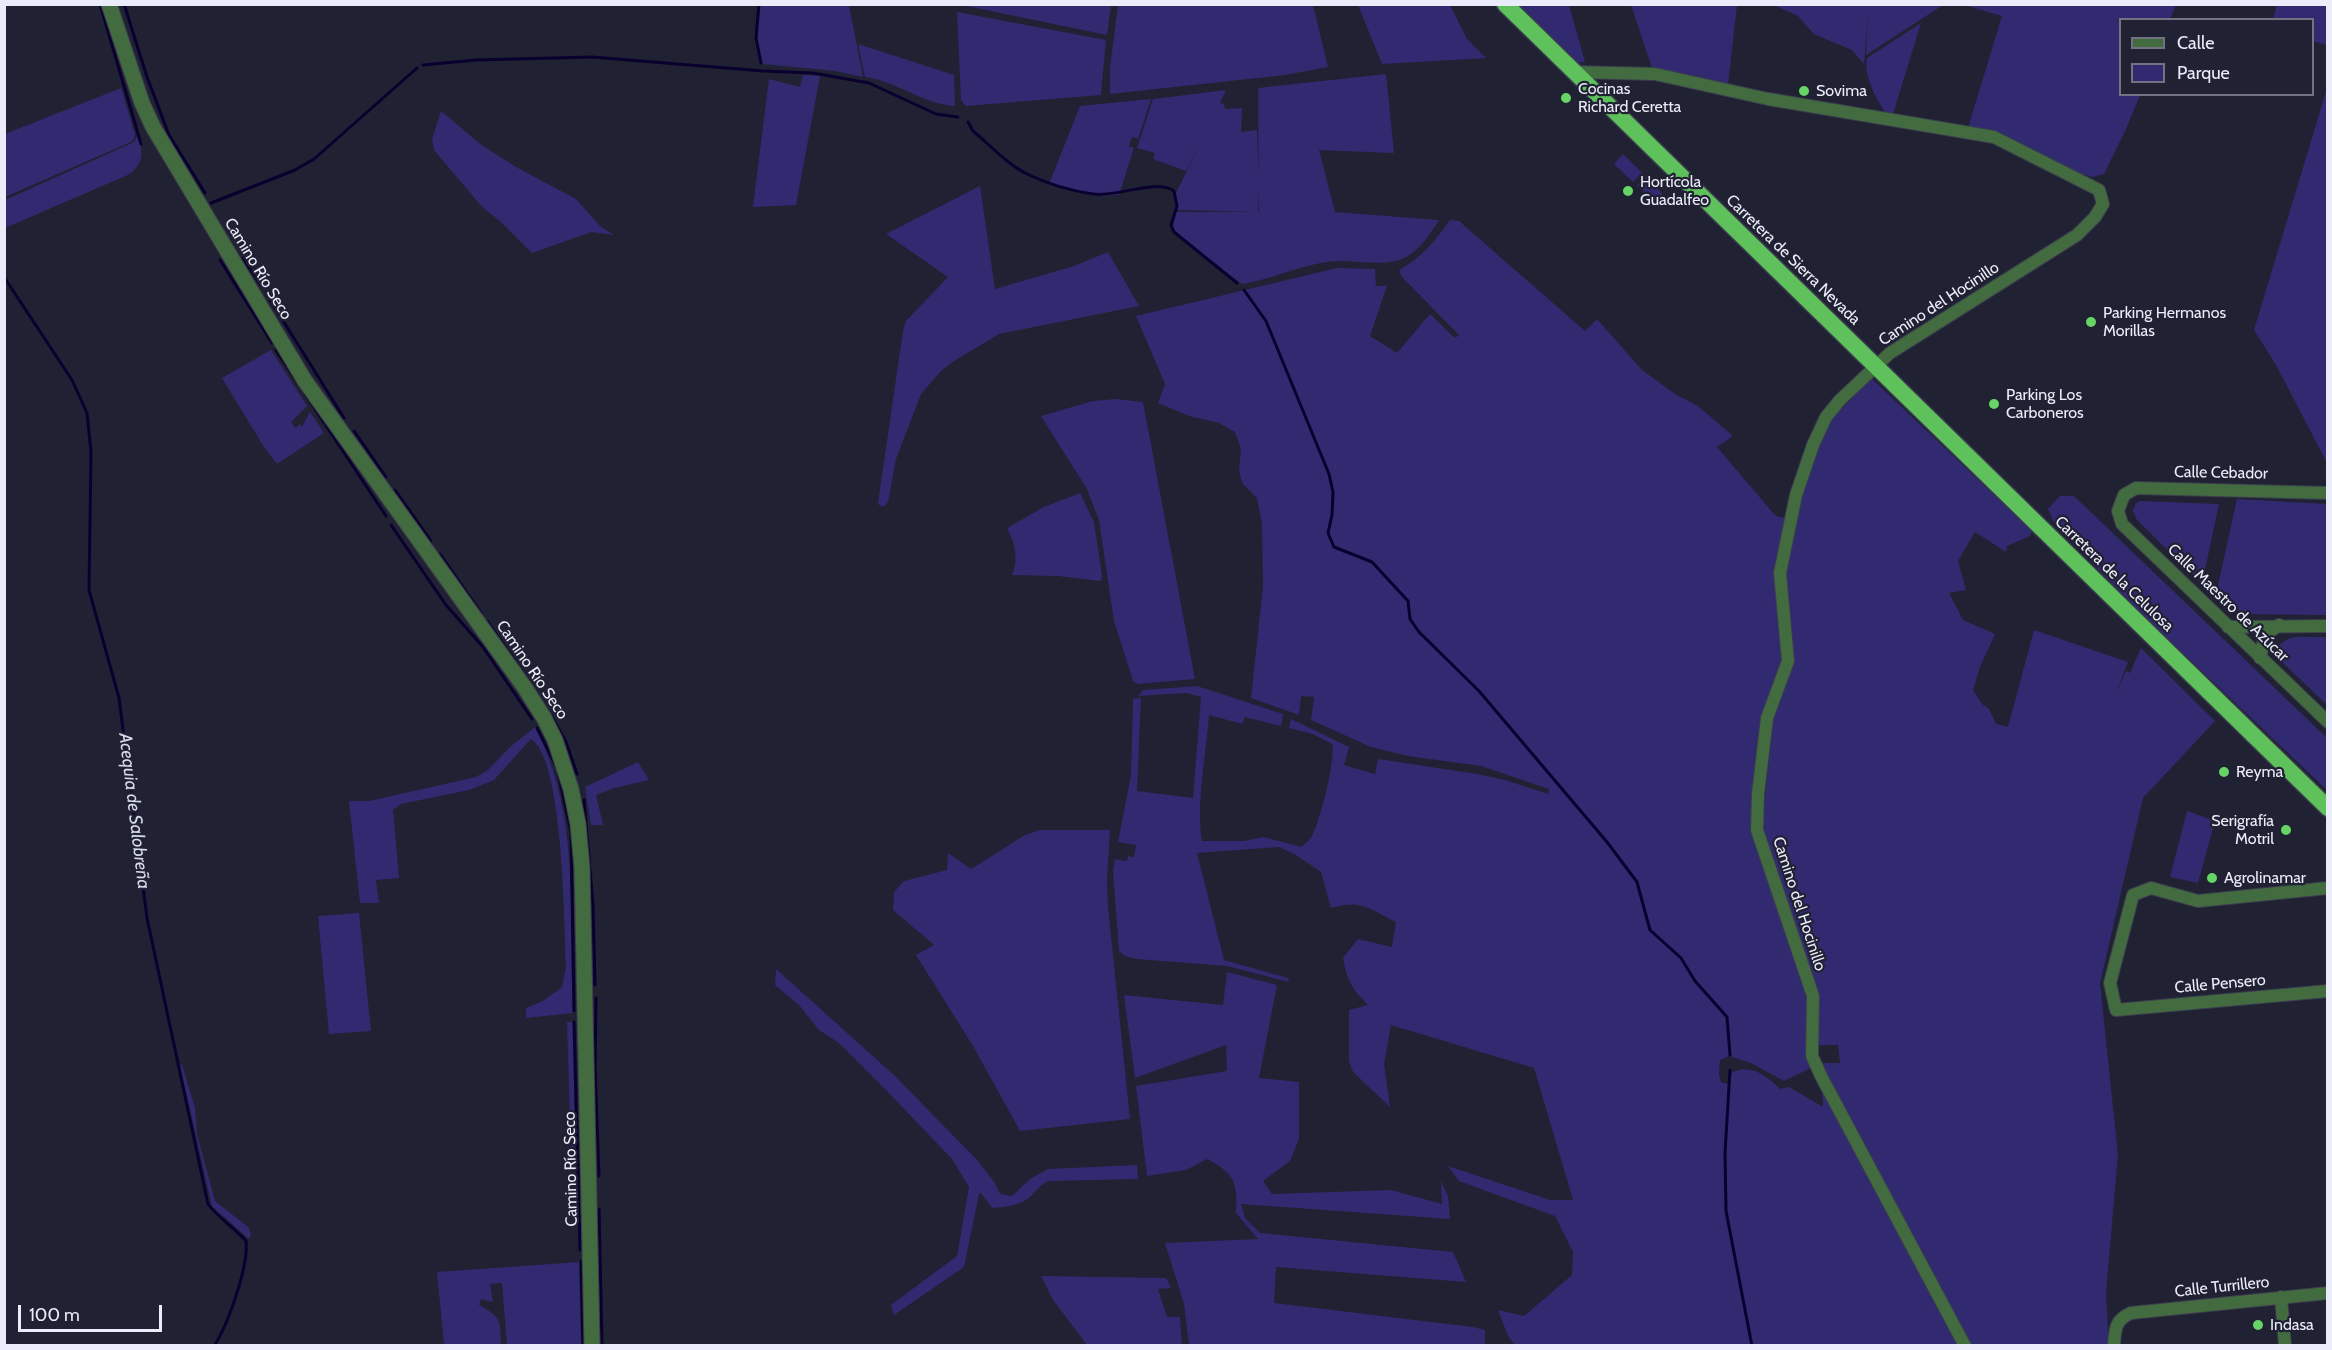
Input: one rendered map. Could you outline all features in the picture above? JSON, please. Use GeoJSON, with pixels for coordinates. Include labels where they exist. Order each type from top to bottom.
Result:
{"type":"FeatureCollection","features":[{"type":"Feature","properties":{"kind":"highway","name":"Carretera de Sierra Nevada"},"geometry":{"type":"LineString","coordinates":[[1504,4],[1876,367]]}},
{"type":"Feature","properties":{"kind":"highway","name":"Carretera de la Celulosa"},"geometry":{"type":"LineString","coordinates":[[1876,367],[2328,808]]}},
{"type":"Feature","properties":{"kind":"street","name":"Camino Río Seco"},"geometry":{"type":"LineString","coordinates":[[109,4],[142,103],[198,205],[305,381],[525,688],[544,718],[563,762],[578,824],[582,868],[592,1346]]}},
{"type":"Feature","properties":{"kind":"street","name":"Camino del Hocinillo"},"geometry":{"type":"LineString","coordinates":[[1575,72],[1655,74],[1768,99],[1994,137],[2099,190],[2103,204],[2095,218],[2077,235],[1890,353],[1840,400],[1826,417],[1813,445],[1796,495],[1780,573],[1788,661],[1767,718],[1758,794],[1757,830],[1813,996],[1812,1056],[1965,1346]]}},
{"type":"Feature","properties":{"kind":"street","name":"Calle Cebador"},"geometry":{"type":"LineString","coordinates":[[2120,502],[2124,495],[2136,488],[2328,493]]}},
{"type":"Feature","properties":{"kind":"street","name":"Calle Maestro de Azúcar"},"geometry":{"type":"LineString","coordinates":[[2120,502],[2118,511],[2122,524],[2328,722]]}},
{"type":"Feature","properties":{"kind":"street"},"geometry":{"type":"LineString","coordinates":[[2260,658],[2265,635],[2279,625]]}},
{"type":"Feature","properties":{"kind":"street"},"geometry":{"type":"LineString","coordinates":[[2228,627],[2328,626]]}},
{"type":"Feature","properties":{"kind":"street","name":"Calle Pensero"},"geometry":{"type":"LineString","coordinates":[[2328,888],[2198,901],[2151,888],[2133,895],[2110,983],[2116,1010],[2328,991]]}},
{"type":"Feature","properties":{"kind":"street","name":"Calle Turrillero"},"geometry":{"type":"LineString","coordinates":[[2114,1346],[2115,1327],[2120,1318],[2131,1313],[2328,1293]]}},
{"type":"Feature","properties":{"kind":"street"},"geometry":{"type":"LineString","coordinates":[[2281,1297],[2285,1346]]}},
{"type":"Feature","properties":{"kind":"green space"},"geometry":{"type":"Polygon","coordinates":[[[957,4],[1111,4],[1111,5],[1107,35],[957,4]]]}},
{"type":"Feature","properties":{"kind":"green space"},"geometry":{"type":"Polygon","coordinates":[[[760,5],[849,5],[863,77],[835,71],[763,64],[757,42],[760,5]]]}},
{"type":"Feature","properties":{"kind":"green space"},"geometry":{"type":"Polygon","coordinates":[[[1118,5],[1313,5],[1328,67],[1285,75],[1110,94],[1110,68],[1118,5]]]}},
{"type":"Feature","properties":{"kind":"green space"},"geometry":{"type":"Polygon","coordinates":[[[1358,5],[1450,5],[1467,39],[1486,58],[1382,64],[1358,5]]]}},
{"type":"Feature","properties":{"kind":"green space"},"geometry":{"type":"Polygon","coordinates":[[[1517,5],[1569,5],[1585,62],[1577,63],[1517,5]]]}},
{"type":"Feature","properties":{"kind":"green space"},"geometry":{"type":"Polygon","coordinates":[[[1631,5],[1737,5],[1728,84],[1652,68],[1631,5]]]}},
{"type":"Feature","properties":{"kind":"green space"},"geometry":{"type":"Polygon","coordinates":[[[1774,5],[1943,5],[1866,55],[1868,14],[1864,64],[1852,50],[1814,34],[1798,16],[1774,5]]]}},
{"type":"Feature","properties":{"kind":"green space"},"geometry":{"type":"Polygon","coordinates":[[[1964,5],[2176,5],[2170,18],[2119,18],[2119,96],[2140,96],[2104,174],[2092,177],[2061,167],[1968,128],[2002,16],[1964,5]]]}},
{"type":"Feature","properties":{"kind":"green space"},"geometry":{"type":"Polygon","coordinates":[[[2277,5],[2327,5],[2327,45],[2314,41],[2314,18],[2273,18],[2277,5]]]}},
{"type":"Feature","properties":{"kind":"green space"},"geometry":{"type":"Polygon","coordinates":[[[957,12],[1106,40],[1101,95],[966,106],[961,100],[957,12]]]}},
{"type":"Feature","properties":{"kind":"green space"},"geometry":{"type":"Polygon","coordinates":[[[1921,23],[1893,114],[1885,112],[1869,79],[1867,58],[1921,23]]]}},
{"type":"Feature","properties":{"kind":"green space"},"geometry":{"type":"Polygon","coordinates":[[[858,44],[954,75],[955,106],[932,101],[877,79],[865,77],[858,44]]]}},
{"type":"Feature","properties":{"kind":"green space"},"geometry":{"type":"Polygon","coordinates":[[[1386,74],[1394,153],[1319,150],[1335,212],[1439,220],[1425,241],[1411,254],[1391,262],[1341,261],[1316,264],[1242,284],[1185,242],[1173,228],[1176,212],[1259,212],[1258,88],[1386,74]]]}},
{"type":"Feature","properties":{"kind":"green space"},"geometry":{"type":"Polygon","coordinates":[[[803,75],[820,76],[796,205],[753,207],[769,79],[800,87],[803,75]]]}},
{"type":"Feature","properties":{"kind":"green space"},"geometry":{"type":"Polygon","coordinates":[[[121,88],[135,135],[133,141],[5,197],[5,134],[121,88]]]}},
{"type":"Feature","properties":{"kind":"green space"},"geometry":{"type":"Polygon","coordinates":[[[2327,88],[2327,463],[2276,365],[2254,330],[2327,88]]]}},
{"type":"Feature","properties":{"kind":"green space"},"geometry":{"type":"Polygon","coordinates":[[[1226,90],[1220,103],[1224,104],[1225,109],[1242,108],[1241,132],[1257,130],[1258,212],[1176,210],[1175,195],[1201,142],[1186,171],[1153,159],[1155,153],[1137,148],[1153,99],[1226,90]]]}},
{"type":"Feature","properties":{"kind":"green space"},"geometry":{"type":"Polygon","coordinates":[[[1151,99],[1138,139],[1132,137],[1129,146],[1134,148],[1119,195],[1095,196],[1049,184],[1080,106],[1151,99]]]}},
{"type":"Feature","properties":{"kind":"green space"},"geometry":{"type":"Polygon","coordinates":[[[441,111],[480,144],[516,167],[576,199],[600,226],[614,235],[591,232],[532,253],[501,222],[482,207],[434,150],[432,139],[441,111]]]}},
{"type":"Feature","properties":{"kind":"green space"},"geometry":{"type":"Polygon","coordinates":[[[137,136],[141,156],[138,165],[130,174],[5,228],[5,200],[134,142],[137,136]]]}},
{"type":"Feature","properties":{"kind":"green space"},"geometry":{"type":"Polygon","coordinates":[[[1623,154],[1642,173],[1633,182],[1614,164],[1623,154]]]}},
{"type":"Feature","properties":{"kind":"green space"},"geometry":{"type":"Polygon","coordinates":[[[1645,176],[1662,193],[1662,198],[1656,203],[1637,185],[1645,176]]]}},
{"type":"Feature","properties":{"kind":"green space"},"geometry":{"type":"Polygon","coordinates":[[[980,186],[995,289],[1074,266],[1108,252],[1139,306],[999,334],[951,363],[921,394],[896,459],[888,502],[885,506],[880,506],[878,503],[903,331],[906,321],[948,277],[886,234],[980,186]]]}},
{"type":"Feature","properties":{"kind":"green space"},"geometry":{"type":"Polygon","coordinates":[[[1450,220],[1459,221],[1585,331],[1597,319],[1642,370],[1675,394],[1698,406],[1733,436],[1717,447],[1774,514],[1787,518],[1784,652],[1753,813],[1798,963],[1806,998],[1811,1068],[1784,1081],[1751,1063],[1729,1056],[1720,1060],[1719,1074],[1721,1082],[1727,1084],[1731,1080],[1731,1073],[1738,1070],[1751,1070],[1763,1075],[1780,1089],[1789,1087],[1823,1107],[1822,1088],[1957,1345],[1515,1345],[1508,1336],[1498,1310],[1524,1316],[1572,1275],[1573,1252],[1555,1216],[1459,1181],[1448,1166],[1550,1200],[1573,1200],[1534,1068],[1391,1025],[1384,1064],[1390,1107],[1353,1072],[1349,1061],[1349,1010],[1368,1005],[1351,984],[1343,958],[1358,939],[1392,947],[1396,922],[1372,909],[1358,905],[1331,908],[1321,872],[1296,855],[1279,847],[1197,853],[1224,960],[1288,978],[1289,982],[1227,966],[1137,959],[1125,956],[1119,951],[1113,871],[1115,859],[1127,861],[1128,856],[1134,857],[1136,845],[1118,842],[1131,775],[1133,699],[1141,698],[1137,791],[1193,798],[1201,697],[1187,693],[1138,696],[1143,690],[1197,686],[1283,714],[1281,726],[1245,717],[1242,724],[1209,715],[1200,810],[1202,841],[1244,841],[1263,837],[1302,847],[1311,837],[1319,818],[1326,790],[1332,762],[1332,744],[1313,734],[1289,728],[1291,719],[1349,747],[1344,765],[1375,774],[1378,759],[1477,774],[1505,780],[1548,794],[1549,789],[1481,766],[1408,756],[1371,747],[1311,720],[1314,697],[1301,696],[1299,715],[1251,698],[1263,586],[1262,524],[1257,498],[1242,483],[1239,470],[1241,449],[1235,432],[1219,423],[1189,416],[1158,403],[1165,384],[1136,316],[1337,268],[1375,269],[1376,286],[1387,286],[1370,336],[1397,353],[1430,314],[1455,338],[1459,335],[1402,277],[1399,270],[1428,248],[1450,220]]]}},
{"type":"Feature","properties":{"kind":"green space"},"geometry":{"type":"Polygon","coordinates":[[[271,350],[307,406],[291,422],[295,428],[300,424],[302,427],[310,412],[324,433],[277,464],[222,378],[271,350]]]}},
{"type":"Feature","properties":{"kind":"green space"},"geometry":{"type":"Polygon","coordinates":[[[1871,378],[2032,531],[2030,536],[2007,546],[2006,552],[1975,532],[1958,561],[1966,590],[1949,593],[1963,620],[1995,634],[1980,667],[1973,690],[1982,704],[1989,709],[1996,724],[2008,727],[2034,630],[2128,662],[2115,696],[2126,671],[2130,673],[2141,648],[2215,721],[2143,798],[2100,983],[2118,1155],[2106,1292],[2109,1345],[1969,1345],[1820,1063],[1840,1063],[1838,1045],[1818,1045],[1817,993],[1762,830],[1773,718],[1794,658],[1786,590],[1794,523],[1805,479],[1833,418],[1871,378]]]}},
{"type":"Feature","properties":{"kind":"green space"},"geometry":{"type":"Polygon","coordinates":[[[1116,399],[1143,402],[1195,679],[1138,684],[1133,681],[1114,621],[1099,520],[1087,489],[1041,416],[1093,401],[1116,399]]]}},
{"type":"Feature","properties":{"kind":"green space"},"geometry":{"type":"Polygon","coordinates":[[[1080,493],[1094,522],[1101,581],[1058,576],[1012,575],[1015,551],[1007,528],[1044,507],[1080,493]]]}},
{"type":"Feature","properties":{"kind":"green space"},"geometry":{"type":"Polygon","coordinates":[[[2060,496],[2074,496],[2327,738],[2327,790],[2149,621],[2055,525],[2048,509],[2060,496]]]}},
{"type":"Feature","properties":{"kind":"green space"},"geometry":{"type":"Polygon","coordinates":[[[2237,499],[2327,504],[2327,615],[2235,614],[2216,594],[2237,499]]]}},
{"type":"Feature","properties":{"kind":"green space"},"geometry":{"type":"Polygon","coordinates":[[[2140,501],[2219,504],[2202,584],[2137,520],[2133,511],[2136,503],[2140,501]]]}},
{"type":"Feature","properties":{"kind":"green space"},"geometry":{"type":"Polygon","coordinates":[[[2328,637],[2327,705],[2274,652],[2279,645],[2290,638],[2328,637]]]}},
{"type":"Feature","properties":{"kind":"green space"},"geometry":{"type":"Polygon","coordinates":[[[535,727],[550,761],[560,796],[566,831],[570,867],[573,1013],[526,1018],[526,1008],[543,1001],[562,987],[566,967],[563,882],[556,810],[550,778],[542,753],[531,739],[494,780],[469,790],[401,804],[393,810],[399,878],[376,880],[379,903],[360,903],[349,801],[369,801],[476,777],[488,770],[510,747],[535,727]]]}},
{"type":"Feature","properties":{"kind":"green space"},"geometry":{"type":"Polygon","coordinates":[[[638,762],[649,780],[614,788],[596,795],[603,825],[591,825],[585,787],[638,762]]]}},
{"type":"Feature","properties":{"kind":"green space"},"geometry":{"type":"Polygon","coordinates":[[[2187,811],[2215,821],[2198,883],[2170,877],[2187,811]]]}},
{"type":"Feature","properties":{"kind":"green space"},"geometry":{"type":"Polygon","coordinates":[[[1040,830],[1110,830],[1108,907],[1130,1119],[1020,1131],[973,1046],[916,955],[934,945],[893,910],[894,892],[904,881],[947,870],[948,853],[971,869],[1025,835],[1040,830]]]}},
{"type":"Feature","properties":{"kind":"green space"},"geometry":{"type":"Polygon","coordinates":[[[359,913],[371,1031],[329,1034],[318,916],[359,913]]]}},
{"type":"Feature","properties":{"kind":"green space"},"geometry":{"type":"Polygon","coordinates":[[[776,969],[895,1076],[977,1160],[995,1183],[1000,1194],[1012,1196],[1030,1179],[1048,1169],[1137,1165],[1138,1179],[1049,1181],[1021,1202],[997,1208],[992,1208],[981,1193],[979,1194],[964,1267],[894,1315],[891,1305],[957,1256],[969,1187],[952,1159],[884,1088],[839,1043],[819,1030],[799,1005],[775,985],[776,969]]]}},
{"type":"Feature","properties":{"kind":"green space"},"geometry":{"type":"Polygon","coordinates":[[[1227,972],[1277,985],[1259,1078],[1299,1082],[1299,1139],[1290,1161],[1263,1181],[1272,1194],[1391,1190],[1442,1204],[1441,1181],[1448,1196],[1450,1219],[1241,1204],[1245,1218],[1260,1233],[1453,1252],[1466,1282],[1276,1267],[1274,1303],[1473,1327],[1485,1330],[1485,1345],[1189,1345],[1184,1304],[1165,1243],[1258,1239],[1236,1213],[1235,1186],[1229,1174],[1216,1164],[1207,1159],[1186,1170],[1147,1176],[1136,1086],[1227,1071],[1226,1045],[1135,1078],[1124,995],[1223,1005],[1227,972]]]}},
{"type":"Feature","properties":{"kind":"green space"},"geometry":{"type":"Polygon","coordinates":[[[567,1022],[573,1022],[575,1153],[571,1153],[567,1022]]]}},
{"type":"Feature","properties":{"kind":"green space"},"geometry":{"type":"Polygon","coordinates":[[[180,1065],[182,1065],[195,1108],[197,1134],[215,1201],[248,1227],[251,1234],[249,1239],[212,1206],[180,1065]]]}},
{"type":"Feature","properties":{"kind":"green space"},"geometry":{"type":"Polygon","coordinates":[[[579,1262],[581,1345],[507,1345],[502,1283],[490,1284],[493,1302],[481,1299],[479,1305],[498,1320],[501,1345],[444,1345],[437,1272],[579,1262]]]}},
{"type":"Feature","properties":{"kind":"green space"},"geometry":{"type":"Polygon","coordinates":[[[1041,1276],[1166,1278],[1171,1288],[1158,1289],[1167,1317],[1180,1317],[1182,1345],[1087,1345],[1053,1300],[1041,1276]]]}},
{"type":"Feature","properties":{"kind":"waterway"},"geometry":{"type":"LineString","coordinates":[[100,4],[141,144]]}},
{"type":"Feature","properties":{"kind":"waterway"},"geometry":{"type":"LineString","coordinates":[[124,4],[147,77],[169,135],[205,193]]}},
{"type":"Feature","properties":{"kind":"waterway"},"geometry":{"type":"LineString","coordinates":[[759,4],[756,38],[761,63]]}},
{"type":"Feature","properties":{"kind":"waterway"},"geometry":{"type":"LineString","coordinates":[[423,65],[476,60],[592,57],[813,73],[869,83],[936,114],[958,117]]}},
{"type":"Feature","properties":{"kind":"waterway"},"geometry":{"type":"LineString","coordinates":[[211,203],[295,170],[314,159],[417,68]]}},
{"type":"Feature","properties":{"kind":"waterway"},"geometry":{"type":"LineString","coordinates":[[968,122],[973,131],[1013,165],[1027,174],[1051,183],[1093,194],[1146,187],[1166,188],[1174,191],[1177,206],[1171,225],[1174,232],[1237,283]]}},
{"type":"Feature","properties":{"kind":"waterway"},"geometry":{"type":"LineString","coordinates":[[243,258],[262,287]]}},
{"type":"Feature","properties":{"kind":"waterway"},"geometry":{"type":"LineString","coordinates":[[220,260],[272,343]]}},
{"type":"Feature","properties":{"kind":"waterway","name":"Acequia de Salobreña"},"geometry":{"type":"LineString","coordinates":[[4,277],[72,380],[87,413],[91,452],[89,590],[119,698],[147,918],[208,1204],[246,1241],[241,1279],[225,1324],[214,1346]]}},
{"type":"Feature","properties":{"kind":"waterway"},"geometry":{"type":"LineString","coordinates":[[1244,290],[1266,321],[1329,474],[1333,492],[1328,533],[1334,547],[1372,562],[1408,601],[1410,619],[1419,632],[1479,691],[1607,842],[1637,882],[1650,930],[1681,958],[1695,981],[1727,1017],[1730,1055]]}},
{"type":"Feature","properties":{"kind":"waterway"},"geometry":{"type":"LineString","coordinates":[[270,300],[344,418]]}},
{"type":"Feature","properties":{"kind":"waterway"},"geometry":{"type":"LineString","coordinates":[[276,350],[386,516]]}},
{"type":"Feature","properties":{"kind":"waterway"},"geometry":{"type":"LineString","coordinates":[[354,431],[386,477]]}},
{"type":"Feature","properties":{"kind":"waterway"},"geometry":{"type":"LineString","coordinates":[[395,490],[431,541]]}},
{"type":"Feature","properties":{"kind":"waterway"},"geometry":{"type":"LineString","coordinates":[[391,525],[446,605],[483,647],[532,719]]}},
{"type":"Feature","properties":{"kind":"waterway"},"geometry":{"type":"LineString","coordinates":[[440,554],[481,613]]}},
{"type":"Feature","properties":{"kind":"waterway"},"geometry":{"type":"LineString","coordinates":[[487,621],[531,684]]}},
{"type":"Feature","properties":{"kind":"waterway"},"geometry":{"type":"LineString","coordinates":[[552,717],[566,742],[577,774]]}},
{"type":"Feature","properties":{"kind":"waterway"},"geometry":{"type":"LineString","coordinates":[[537,728],[557,768],[571,832],[574,1011]]}},
{"type":"Feature","properties":{"kind":"waterway"},"geometry":{"type":"LineString","coordinates":[[584,800],[593,905],[595,985]]}},
{"type":"Feature","properties":{"kind":"waterway"},"geometry":{"type":"LineString","coordinates":[[596,998],[595,1068],[599,1176]]}},
{"type":"Feature","properties":{"kind":"waterway"},"geometry":{"type":"LineString","coordinates":[[574,1022],[580,1250]]}},
{"type":"Feature","properties":{"kind":"waterway"},"geometry":{"type":"LineString","coordinates":[[1730,1070],[1725,1153],[1726,1211],[1752,1346]]}},
{"type":"Feature","properties":{"kind":"waterway"},"geometry":{"type":"LineString","coordinates":[[599,1209],[602,1346]]}},
{"type":"Feature","properties":{"kind":"waterway"},"geometry":{"type":"LineString","coordinates":[[581,1261],[583,1346]]}},
{"type":"Feature","properties":{"kind":"place","name":"Sovima"},"geometry":{"type":"Point","coordinates":[1804,91]}},
{"type":"Feature","properties":{"kind":"place","name":"Cocinas Richard Ceretta"},"geometry":{"type":"Point","coordinates":[1566,98]}},
{"type":"Feature","properties":{"kind":"place","name":"Hortícola Guadalfeo"},"geometry":{"type":"Point","coordinates":[1628,191]}},
{"type":"Feature","properties":{"kind":"place","name":"Parking Hermanos Morillas"},"geometry":{"type":"Point","coordinates":[2091,322]}},
{"type":"Feature","properties":{"kind":"place","name":"Parking Los Carboneros"},"geometry":{"type":"Point","coordinates":[1994,404]}},
{"type":"Feature","properties":{"kind":"place","name":"Reyma"},"geometry":{"type":"Point","coordinates":[2224,772]}},
{"type":"Feature","properties":{"kind":"place","name":"Serigrafía Motril"},"geometry":{"type":"Point","coordinates":[2286,830]}},
{"type":"Feature","properties":{"kind":"place","name":"Agrolinamar"},"geometry":{"type":"Point","coordinates":[2212,878]}},
{"type":"Feature","properties":{"kind":"place","name":"Indasa"},"geometry":{"type":"Point","coordinates":[2258,1325]}}]}
